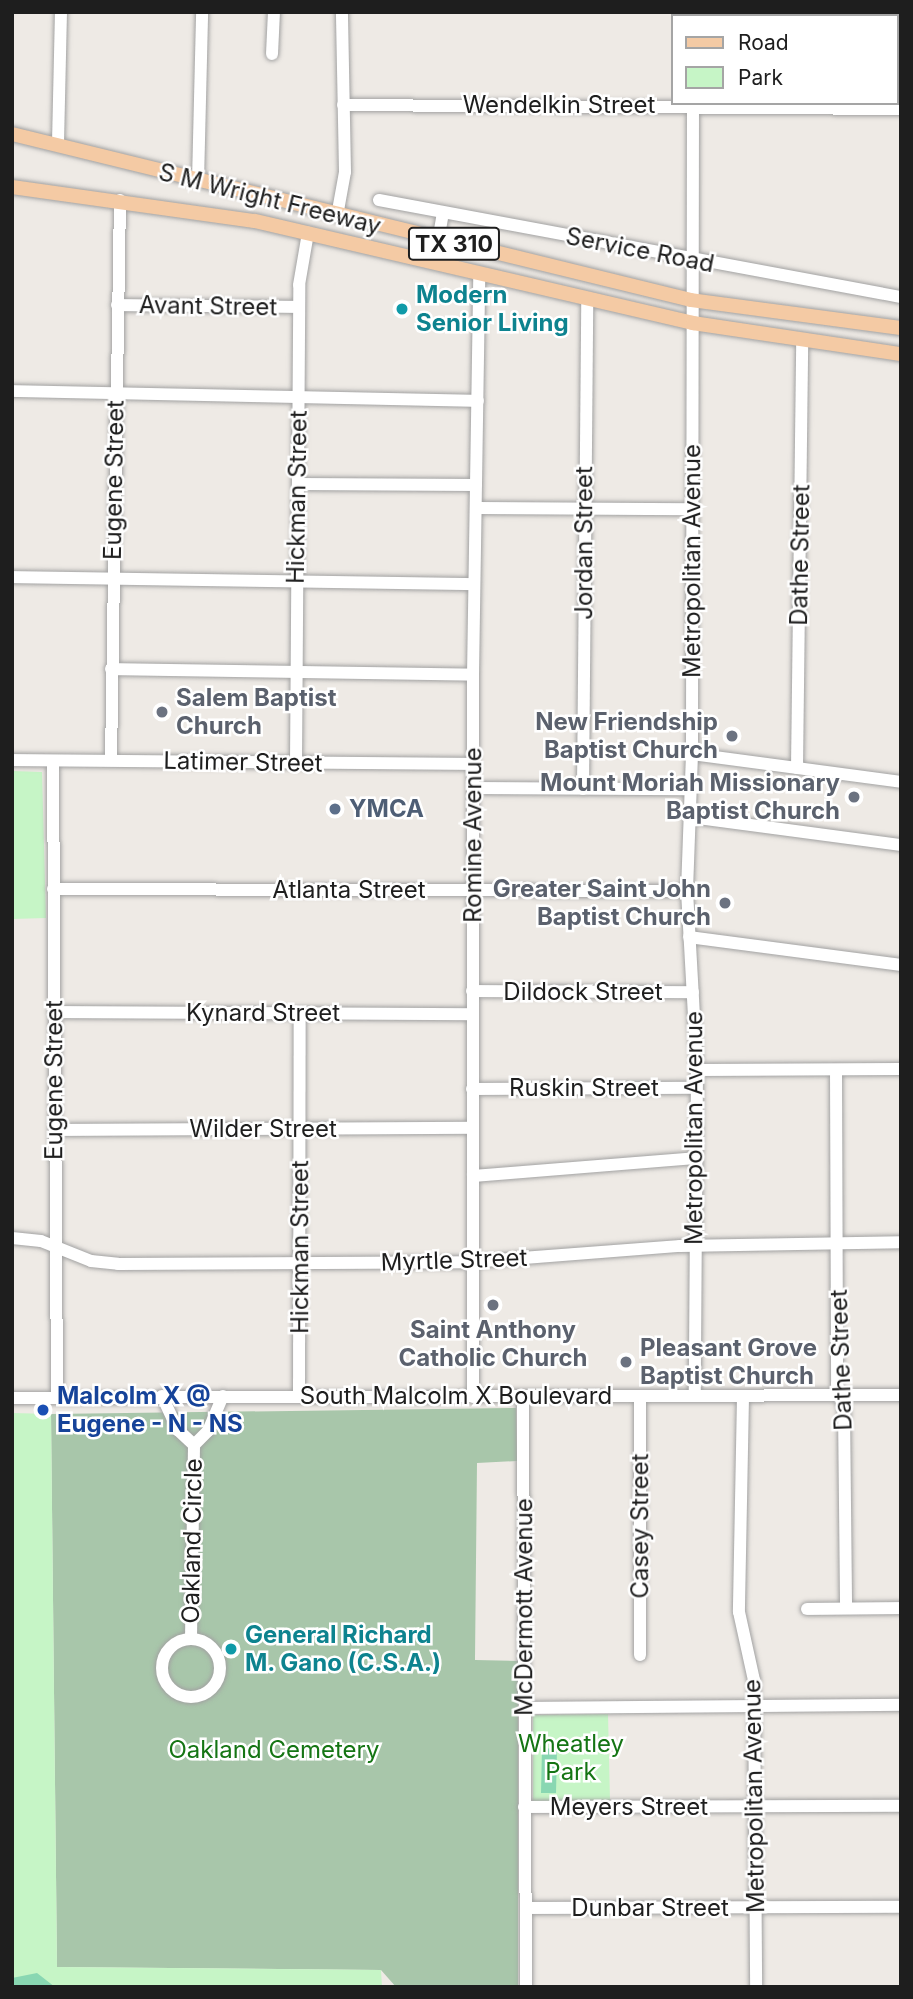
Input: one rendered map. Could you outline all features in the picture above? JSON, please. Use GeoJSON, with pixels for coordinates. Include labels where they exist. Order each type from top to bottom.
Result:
{"type":"FeatureCollection","features":[{"type":"Feature","properties":{"kind":"main road","name":"S M Wright Freeway"},"geometry":{"type":"LineString","coordinates":[[12,134],[58,143],[438,241],[691,300],[901,328]]}},
{"type":"Feature","properties":{"kind":"main road","name":"S M Wright Freeway"},"geometry":{"type":"LineString","coordinates":[[12,187],[120,200],[308,233],[693,323],[802,342],[901,354]]}},
{"type":"Feature","properties":{"kind":"street"},"geometry":{"type":"LineString","coordinates":[[58,143],[61,12]]}},
{"type":"Feature","properties":{"kind":"street"},"geometry":{"type":"LineString","coordinates":[[198,181],[202,12]]}},
{"type":"Feature","properties":{"kind":"street"},"geometry":{"type":"LineString","coordinates":[[272,54],[274,12]]}},
{"type":"Feature","properties":{"kind":"street"},"geometry":{"type":"LineString","coordinates":[[337,216],[345,172],[342,12]]}},
{"type":"Feature","properties":{"kind":"street","name":"Wendelkin Street"},"geometry":{"type":"LineString","coordinates":[[343,105],[671,104]]}},
{"type":"Feature","properties":{"kind":"street","name":"Metropolitan Avenue"},"geometry":{"type":"LineString","coordinates":[[693,105],[692,754],[687,891],[697,1070],[695,1396]]}},
{"type":"Feature","properties":{"kind":"street","name":"Wendelkin Street"},"geometry":{"type":"LineString","coordinates":[[735,105],[901,109]]}},
{"type":"Feature","properties":{"kind":"street","name":"Eugene Street"},"geometry":{"type":"LineString","coordinates":[[111,760],[120,200]]}},
{"type":"Feature","properties":{"kind":"street","name":"Service Road"},"geometry":{"type":"LineString","coordinates":[[379,200],[691,261],[901,297]]}},
{"type":"Feature","properties":{"kind":"street"},"geometry":{"type":"LineString","coordinates":[[438,241],[443,212]]}},
{"type":"Feature","properties":{"kind":"street","name":"Hickman Street"},"geometry":{"type":"LineString","coordinates":[[296,763],[299,307],[308,233]]}},
{"type":"Feature","properties":{"kind":"street","name":"Romine Avenue"},"geometry":{"type":"LineString","coordinates":[[473,1397],[473,675],[479,273]]}},
{"type":"Feature","properties":{"kind":"street","name":"Jordan Street"},"geometry":{"type":"LineString","coordinates":[[583,789],[587,298]]}},
{"type":"Feature","properties":{"kind":"street","name":"Avant Street"},"geometry":{"type":"LineString","coordinates":[[117,305],[299,307]]}},
{"type":"Feature","properties":{"kind":"street","name":"Dathe Street"},"geometry":{"type":"LineString","coordinates":[[797,768],[802,342]]}},
{"type":"Feature","properties":{"kind":"street"},"geometry":{"type":"LineString","coordinates":[[12,391],[478,401]]}},
{"type":"Feature","properties":{"kind":"street"},"geometry":{"type":"LineString","coordinates":[[298,484],[476,485]]}},
{"type":"Feature","properties":{"kind":"street"},"geometry":{"type":"LineString","coordinates":[[477,508],[692,509]]}},
{"type":"Feature","properties":{"kind":"street"},"geometry":{"type":"LineString","coordinates":[[12,577],[474,584]]}},
{"type":"Feature","properties":{"kind":"street"},"geometry":{"type":"LineString","coordinates":[[111,669],[473,675]]}},
{"type":"Feature","properties":{"kind":"street"},"geometry":{"type":"LineString","coordinates":[[692,754],[901,782]]}},
{"type":"Feature","properties":{"kind":"street","name":"Latimer Street"},"geometry":{"type":"LineString","coordinates":[[12,760],[474,764]]}},
{"type":"Feature","properties":{"kind":"street","name":"Eugene Street"},"geometry":{"type":"LineString","coordinates":[[53,761],[57,1398]]}},
{"type":"Feature","properties":{"kind":"street"},"geometry":{"type":"LineString","coordinates":[[474,788],[691,789]]}},
{"type":"Feature","properties":{"kind":"street"},"geometry":{"type":"LineString","coordinates":[[691,817],[901,845]]}},
{"type":"Feature","properties":{"kind":"street","name":"Atlanta Street"},"geometry":{"type":"LineString","coordinates":[[54,889],[687,891]]}},
{"type":"Feature","properties":{"kind":"street"},"geometry":{"type":"LineString","coordinates":[[689,937],[901,965]]}},
{"type":"Feature","properties":{"kind":"street","name":"Dildock Street"},"geometry":{"type":"LineString","coordinates":[[472,991],[693,992]]}},
{"type":"Feature","properties":{"kind":"street","name":"Kynard Street"},"geometry":{"type":"LineString","coordinates":[[54,1012],[472,1014]]}},
{"type":"Feature","properties":{"kind":"street","name":"Hickman Street"},"geometry":{"type":"LineString","coordinates":[[299,1396],[300,1014]]}},
{"type":"Feature","properties":{"kind":"street"},"geometry":{"type":"LineString","coordinates":[[697,1070],[901,1069]]}},
{"type":"Feature","properties":{"kind":"street","name":"Dathe Street"},"geometry":{"type":"LineString","coordinates":[[836,1070],[837,1245],[846,1608]]}},
{"type":"Feature","properties":{"kind":"street","name":"Ruskin Street"},"geometry":{"type":"LineString","coordinates":[[472,1089],[696,1088]]}},
{"type":"Feature","properties":{"kind":"street","name":"Wilder Street"},"geometry":{"type":"LineString","coordinates":[[55,1130],[472,1128]]}},
{"type":"Feature","properties":{"kind":"street"},"geometry":{"type":"LineString","coordinates":[[472,1176],[695,1158]]}},
{"type":"Feature","properties":{"kind":"street","name":"Myrtle Street"},"geometry":{"type":"LineString","coordinates":[[12,1238],[55,1247],[90,1261],[118,1264],[471,1262],[695,1245],[901,1242]]}},
{"type":"Feature","properties":{"kind":"street","name":"South Malcolm X Boulevard"},"geometry":{"type":"LineString","coordinates":[[12,1398],[901,1395]]}},
{"type":"Feature","properties":{"kind":"street","name":"Oakland Circle"},"geometry":{"type":"LineString","coordinates":[[162,1396],[178,1430],[194,1445]]}},
{"type":"Feature","properties":{"kind":"street","name":"Oakland Circle"},"geometry":{"type":"LineString","coordinates":[[191,1638],[194,1445],[208,1431],[223,1396]]}},
{"type":"Feature","properties":{"kind":"street","name":"McDermott Avenue"},"geometry":{"type":"LineString","coordinates":[[523,1396],[526,1987]]}},
{"type":"Feature","properties":{"kind":"street","name":"Casey Street"},"geometry":{"type":"LineString","coordinates":[[640,1397],[640,1655]]}},
{"type":"Feature","properties":{"kind":"street","name":"Metropolitan Avenue"},"geometry":{"type":"LineString","coordinates":[[743,1397],[739,1612],[754,1680],[756,1987]]}},
{"type":"Feature","properties":{"kind":"street"},"geometry":{"type":"LineString","coordinates":[[807,1609],[901,1608]]}},
{"type":"Feature","properties":{"kind":"street","name":"Oakland Circle"},"geometry":{"type":"LineString","coordinates":[[191,1638],[210,1646],[220,1666],[213,1686],[192,1697],[175,1692],[166,1683],[162,1665],[174,1644],[191,1638]]}},
{"type":"Feature","properties":{"kind":"street"},"geometry":{"type":"LineString","coordinates":[[525,1708],[901,1705]]}},
{"type":"Feature","properties":{"kind":"street","name":"Meyers Street"},"geometry":{"type":"LineString","coordinates":[[524,1807],[901,1806]]}},
{"type":"Feature","properties":{"kind":"street","name":"Dunbar Street"},"geometry":{"type":"LineString","coordinates":[[526,1908],[901,1907]]}},
{"type":"Feature","properties":{"kind":"green space"},"geometry":{"type":"Polygon","coordinates":[[[12,771],[42,772],[46,918],[12,919],[12,771]]]}},
{"type":"Feature","properties":{"kind":"green space","name":"Oakland Cemetery"},"geometry":{"type":"Polygon","coordinates":[[[516,1408],[517,1461],[477,1463],[475,1660],[518,1661],[518,1987],[396,1987],[381,1970],[57,1967],[51,1414],[516,1408]]]}},
{"type":"Feature","properties":{"kind":"green space"},"geometry":{"type":"Polygon","coordinates":[[[12,1413],[51,1414],[57,1967],[381,1970],[382,1987],[12,1987],[12,1413]]]}},
{"type":"Feature","properties":{"kind":"green space","name":"Wheatley Park"},"geometry":{"type":"Polygon","coordinates":[[[608,1714],[610,1800],[533,1802],[533,1715],[608,1714]]]}},
{"type":"Feature","properties":{"kind":"green space"},"geometry":{"type":"Polygon","coordinates":[[[542,1748],[557,1749],[556,1793],[541,1793],[542,1748]]]}},
{"type":"Feature","properties":{"kind":"green space"},"geometry":{"type":"Polygon","coordinates":[[[37,1973],[55,1987],[12,1987],[12,1978],[37,1973]]]}},
{"type":"Feature","properties":{"kind":"place","name":"Modern Senior Living"},"geometry":{"type":"Point","coordinates":[402,309]}},
{"type":"Feature","properties":{"kind":"place","name":"Salem Baptist Church"},"geometry":{"type":"Point","coordinates":[162,712]}},
{"type":"Feature","properties":{"kind":"place","name":"New Friendship Baptist Church"},"geometry":{"type":"Point","coordinates":[732,736]}},
{"type":"Feature","properties":{"kind":"place","name":"Mount Moriah Missionary Baptist Church"},"geometry":{"type":"Point","coordinates":[854,797]}},
{"type":"Feature","properties":{"kind":"place","name":"YMCA"},"geometry":{"type":"Point","coordinates":[335,809]}},
{"type":"Feature","properties":{"kind":"place","name":"Greater Saint John Baptist Church"},"geometry":{"type":"Point","coordinates":[725,903]}},
{"type":"Feature","properties":{"kind":"place","name":"Saint Anthony Catholic Church"},"geometry":{"type":"Point","coordinates":[493,1305]}},
{"type":"Feature","properties":{"kind":"place","name":"Pleasant Grove Baptist Church"},"geometry":{"type":"Point","coordinates":[626,1362]}},
{"type":"Feature","properties":{"kind":"place","name":"Malcolm X @ Eugene - N - NS"},"geometry":{"type":"Point","coordinates":[43,1410]}},
{"type":"Feature","properties":{"kind":"place","name":"General Richard M. Gano (C.S.A.)"},"geometry":{"type":"Point","coordinates":[231,1649]}}]}
